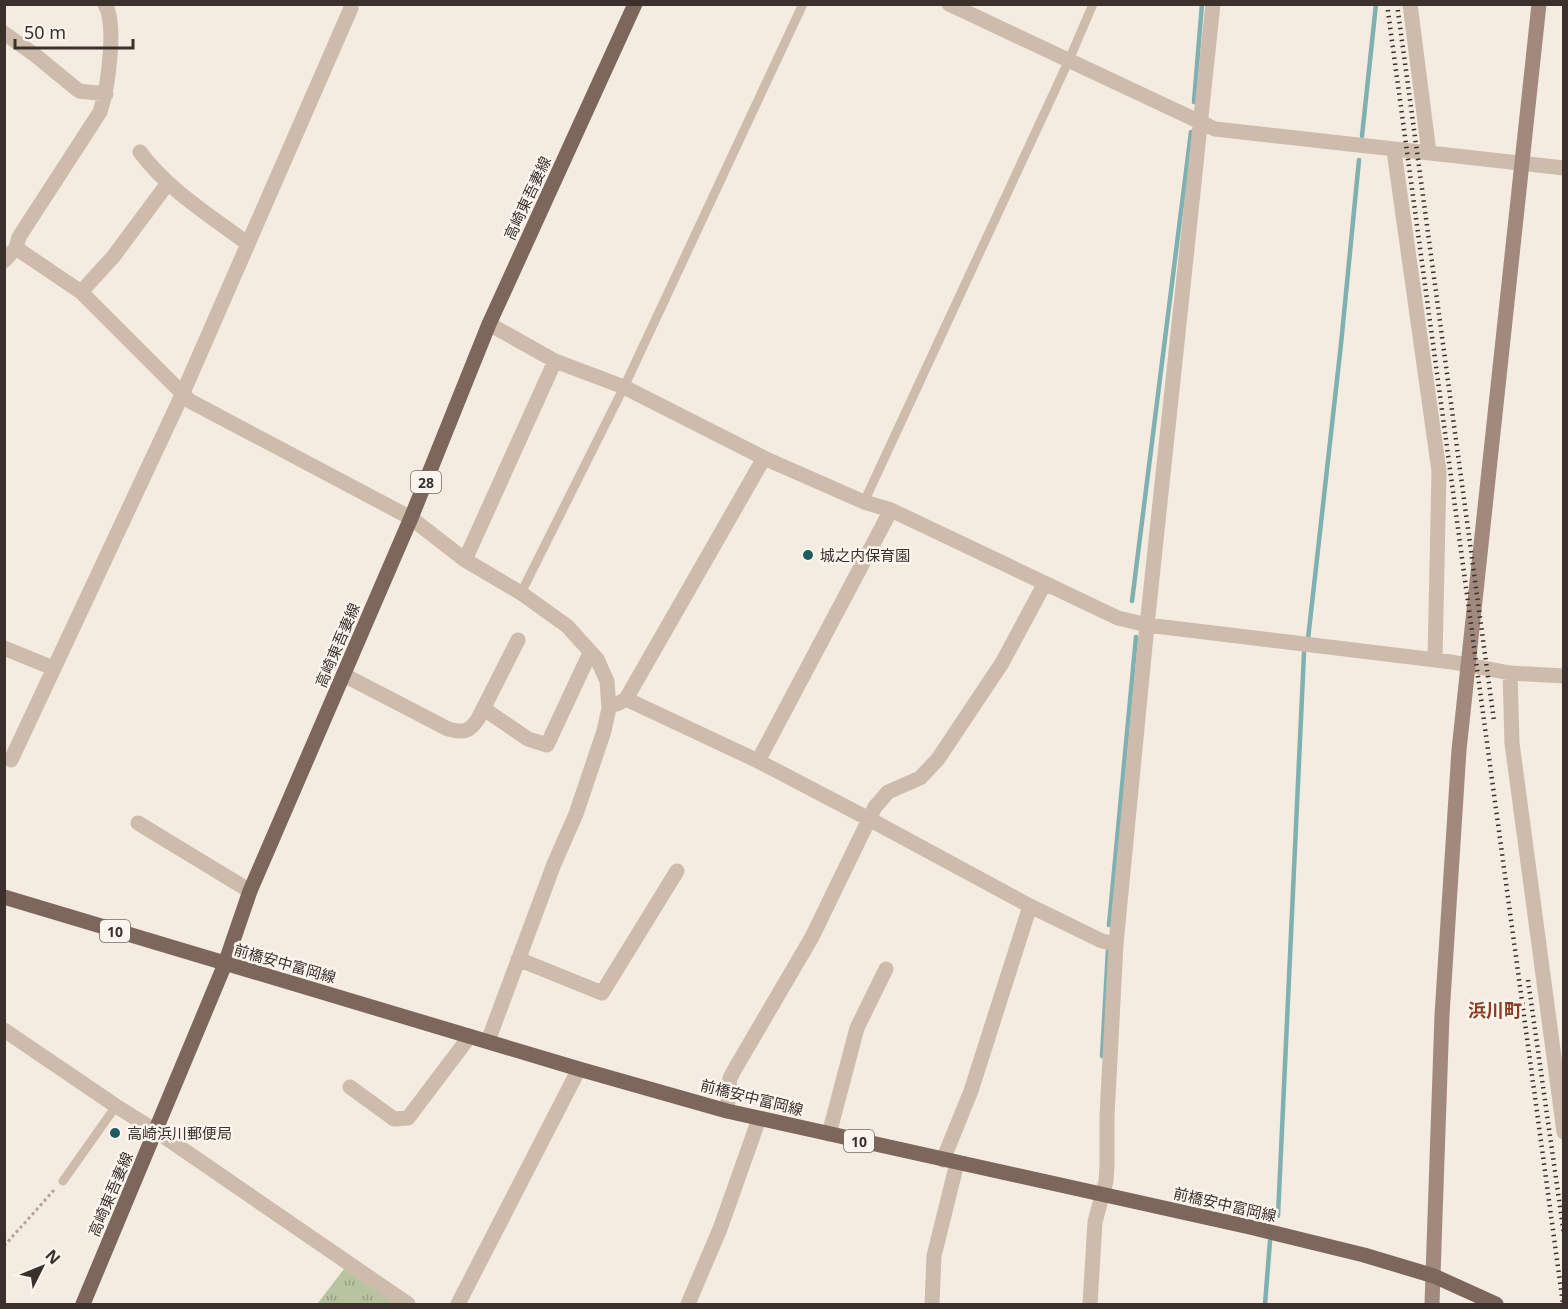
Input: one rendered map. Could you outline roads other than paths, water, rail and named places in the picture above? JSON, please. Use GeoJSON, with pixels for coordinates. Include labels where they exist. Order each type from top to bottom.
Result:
{"type":"FeatureCollection","features":[{"type":"Feature","properties":{"kind":"main road","name":"高崎東吾妻線"},"geometry":{"type":"LineString","coordinates":[[83,1305],[225,964],[250,891],[411,518],[489,324],[635,4]]}},
{"type":"Feature","properties":{"kind":"main road","name":"前橋安中富岡線"},"geometry":{"type":"LineString","coordinates":[[4,897],[727,1111],[1353,1253],[1434,1276],[1496,1305]]}},
{"type":"Feature","properties":{"kind":"street"},"geometry":{"type":"LineString","coordinates":[[4,261],[16,248],[19,237],[100,112],[106,94],[112,33],[105,4]]}},
{"type":"Feature","properties":{"kind":"street"},"geometry":{"type":"LineString","coordinates":[[949,4],[1215,129],[1394,151],[1563,168]]}},
{"type":"Feature","properties":{"kind":"street"},"geometry":{"type":"LineString","coordinates":[[1090,1305],[1095,1222],[1106,1181],[1116,944],[1214,4]]}},
{"type":"Feature","properties":{"kind":"street"},"geometry":{"type":"LineString","coordinates":[[1410,4],[1429,153]]}},
{"type":"Feature","properties":{"kind":"street"},"geometry":{"type":"LineString","coordinates":[[1432,1305],[1442,1015],[1459,750],[1539,4]]}},
{"type":"Feature","properties":{"kind":"street"},"geometry":{"type":"LineString","coordinates":[[11,760],[182,395],[352,6]]}},
{"type":"Feature","properties":{"kind":"street"},"geometry":{"type":"LineString","coordinates":[[4,33],[79,91],[106,94]]}},
{"type":"Feature","properties":{"kind":"street"},"geometry":{"type":"LineString","coordinates":[[1394,151],[1439,471],[1435,660]]}},
{"type":"Feature","properties":{"kind":"street"},"geometry":{"type":"LineString","coordinates":[[140,152],[168,183],[248,244]]}},
{"type":"Feature","properties":{"kind":"street"},"geometry":{"type":"LineString","coordinates":[[81,292],[113,257],[168,183]]}},
{"type":"Feature","properties":{"kind":"street"},"geometry":{"type":"LineString","coordinates":[[16,248],[81,292],[190,401],[411,518],[465,561],[521,592],[567,626],[597,660],[607,681],[609,708],[604,731],[576,814],[554,864],[488,1041]]}},
{"type":"Feature","properties":{"kind":"street"},"geometry":{"type":"LineString","coordinates":[[489,324],[555,361],[624,387],[764,458],[864,502],[891,510],[1118,618],[1148,625],[1435,660],[1510,673],[1563,676]]}},
{"type":"Feature","properties":{"kind":"street"},"geometry":{"type":"LineString","coordinates":[[465,561],[555,361]]}},
{"type":"Feature","properties":{"kind":"street"},"geometry":{"type":"LineString","coordinates":[[609,708],[626,699],[764,458]]}},
{"type":"Feature","properties":{"kind":"street"},"geometry":{"type":"LineString","coordinates":[[758,761],[891,510]]}},
{"type":"Feature","properties":{"kind":"street"},"geometry":{"type":"LineString","coordinates":[[727,1111],[730,1078],[812,937],[875,807],[888,792],[920,778],[938,759],[1002,663],[1045,583]]}},
{"type":"Feature","properties":{"kind":"street"},"geometry":{"type":"LineString","coordinates":[[344,675],[448,729],[462,733],[470,730],[484,709],[518,640]]}},
{"type":"Feature","properties":{"kind":"street"},"geometry":{"type":"LineString","coordinates":[[4,648],[53,668]]}},
{"type":"Feature","properties":{"kind":"street"},"geometry":{"type":"LineString","coordinates":[[484,709],[528,739],[548,745],[590,652]]}},
{"type":"Feature","properties":{"kind":"street"},"geometry":{"type":"LineString","coordinates":[[1510,673],[1512,743],[1563,1132]]}},
{"type":"Feature","properties":{"kind":"street"},"geometry":{"type":"LineString","coordinates":[[626,699],[758,761],[1030,906],[1102,941],[1116,944]]}},
{"type":"Feature","properties":{"kind":"street"},"geometry":{"type":"LineString","coordinates":[[138,823],[250,891]]}},
{"type":"Feature","properties":{"kind":"street"},"geometry":{"type":"LineString","coordinates":[[518,959],[602,993],[677,871]]}},
{"type":"Feature","properties":{"kind":"street"},"geometry":{"type":"LineString","coordinates":[[932,1305],[934,1256],[950,1162],[1030,906]]}},
{"type":"Feature","properties":{"kind":"street"},"geometry":{"type":"LineString","coordinates":[[829,1134],[857,1028],[886,969]]}},
{"type":"Feature","properties":{"kind":"street"},"geometry":{"type":"LineString","coordinates":[[4,1030],[156,1131],[408,1305]]}},
{"type":"Feature","properties":{"kind":"street"},"geometry":{"type":"LineString","coordinates":[[350,1087],[394,1119],[408,1118],[470,1036]]}},
{"type":"Feature","properties":{"kind":"street"},"geometry":{"type":"LineString","coordinates":[[458,1305],[579,1069]]}},
{"type":"Feature","properties":{"kind":"street"},"geometry":{"type":"LineString","coordinates":[[688,1305],[720,1229],[759,1119]]}},
{"type":"Feature","properties":{"kind":"lane"},"geometry":{"type":"LineString","coordinates":[[521,592],[624,387],[803,4]]}},
{"type":"Feature","properties":{"kind":"lane"},"geometry":{"type":"LineString","coordinates":[[864,502],[1093,4]]}},
{"type":"Feature","properties":{"kind":"lane"},"geometry":{"type":"LineString","coordinates":[[63,1181],[116,1106]]}},
{"type":"Feature","properties":{"kind":"waterway"},"geometry":{"type":"LineString","coordinates":[[1194,102],[1202,4]]}},
{"type":"Feature","properties":{"kind":"waterway"},"geometry":{"type":"LineString","coordinates":[[1362,136],[1376,4]]}},
{"type":"Feature","properties":{"kind":"waterway"},"geometry":{"type":"LineString","coordinates":[[1132,601],[1191,132]]}},
{"type":"Feature","properties":{"kind":"waterway"},"geometry":{"type":"LineString","coordinates":[[1308,639],[1359,160]]}},
{"type":"Feature","properties":{"kind":"waterway"},"geometry":{"type":"LineString","coordinates":[[1109,925],[1136,637]]}},
{"type":"Feature","properties":{"kind":"waterway"},"geometry":{"type":"LineString","coordinates":[[1278,1216],[1304,653]]}},
{"type":"Feature","properties":{"kind":"waterway"},"geometry":{"type":"LineString","coordinates":[[1102,1056],[1108,950]]}},
{"type":"Feature","properties":{"kind":"waterway"},"geometry":{"type":"LineString","coordinates":[[1265,1304],[1270,1241]]}},
{"type":"Feature","properties":{"kind":"railway"},"geometry":{"type":"LineString","coordinates":[[1387,4],[1563,1304]]}},
{"type":"Feature","properties":{"kind":"railway"},"geometry":{"type":"LineString","coordinates":[[1397,4],[1494,721]]}},
{"type":"Feature","properties":{"kind":"railway"},"geometry":{"type":"LineString","coordinates":[[1528,980],[1564,1235]]}},
{"type":"Feature","properties":{"kind":"place","name":"城之内保育園"},"geometry":{"type":"Point","coordinates":[808,555]}},
{"type":"Feature","properties":{"kind":"place","name":"高崎浜川郵便局"},"geometry":{"type":"Point","coordinates":[115,1133]}},
{"type":"Feature","properties":{"kind":"district","name":"浜川町"},"geometry":{"type":"Point","coordinates":[1495,1010]}}]}
